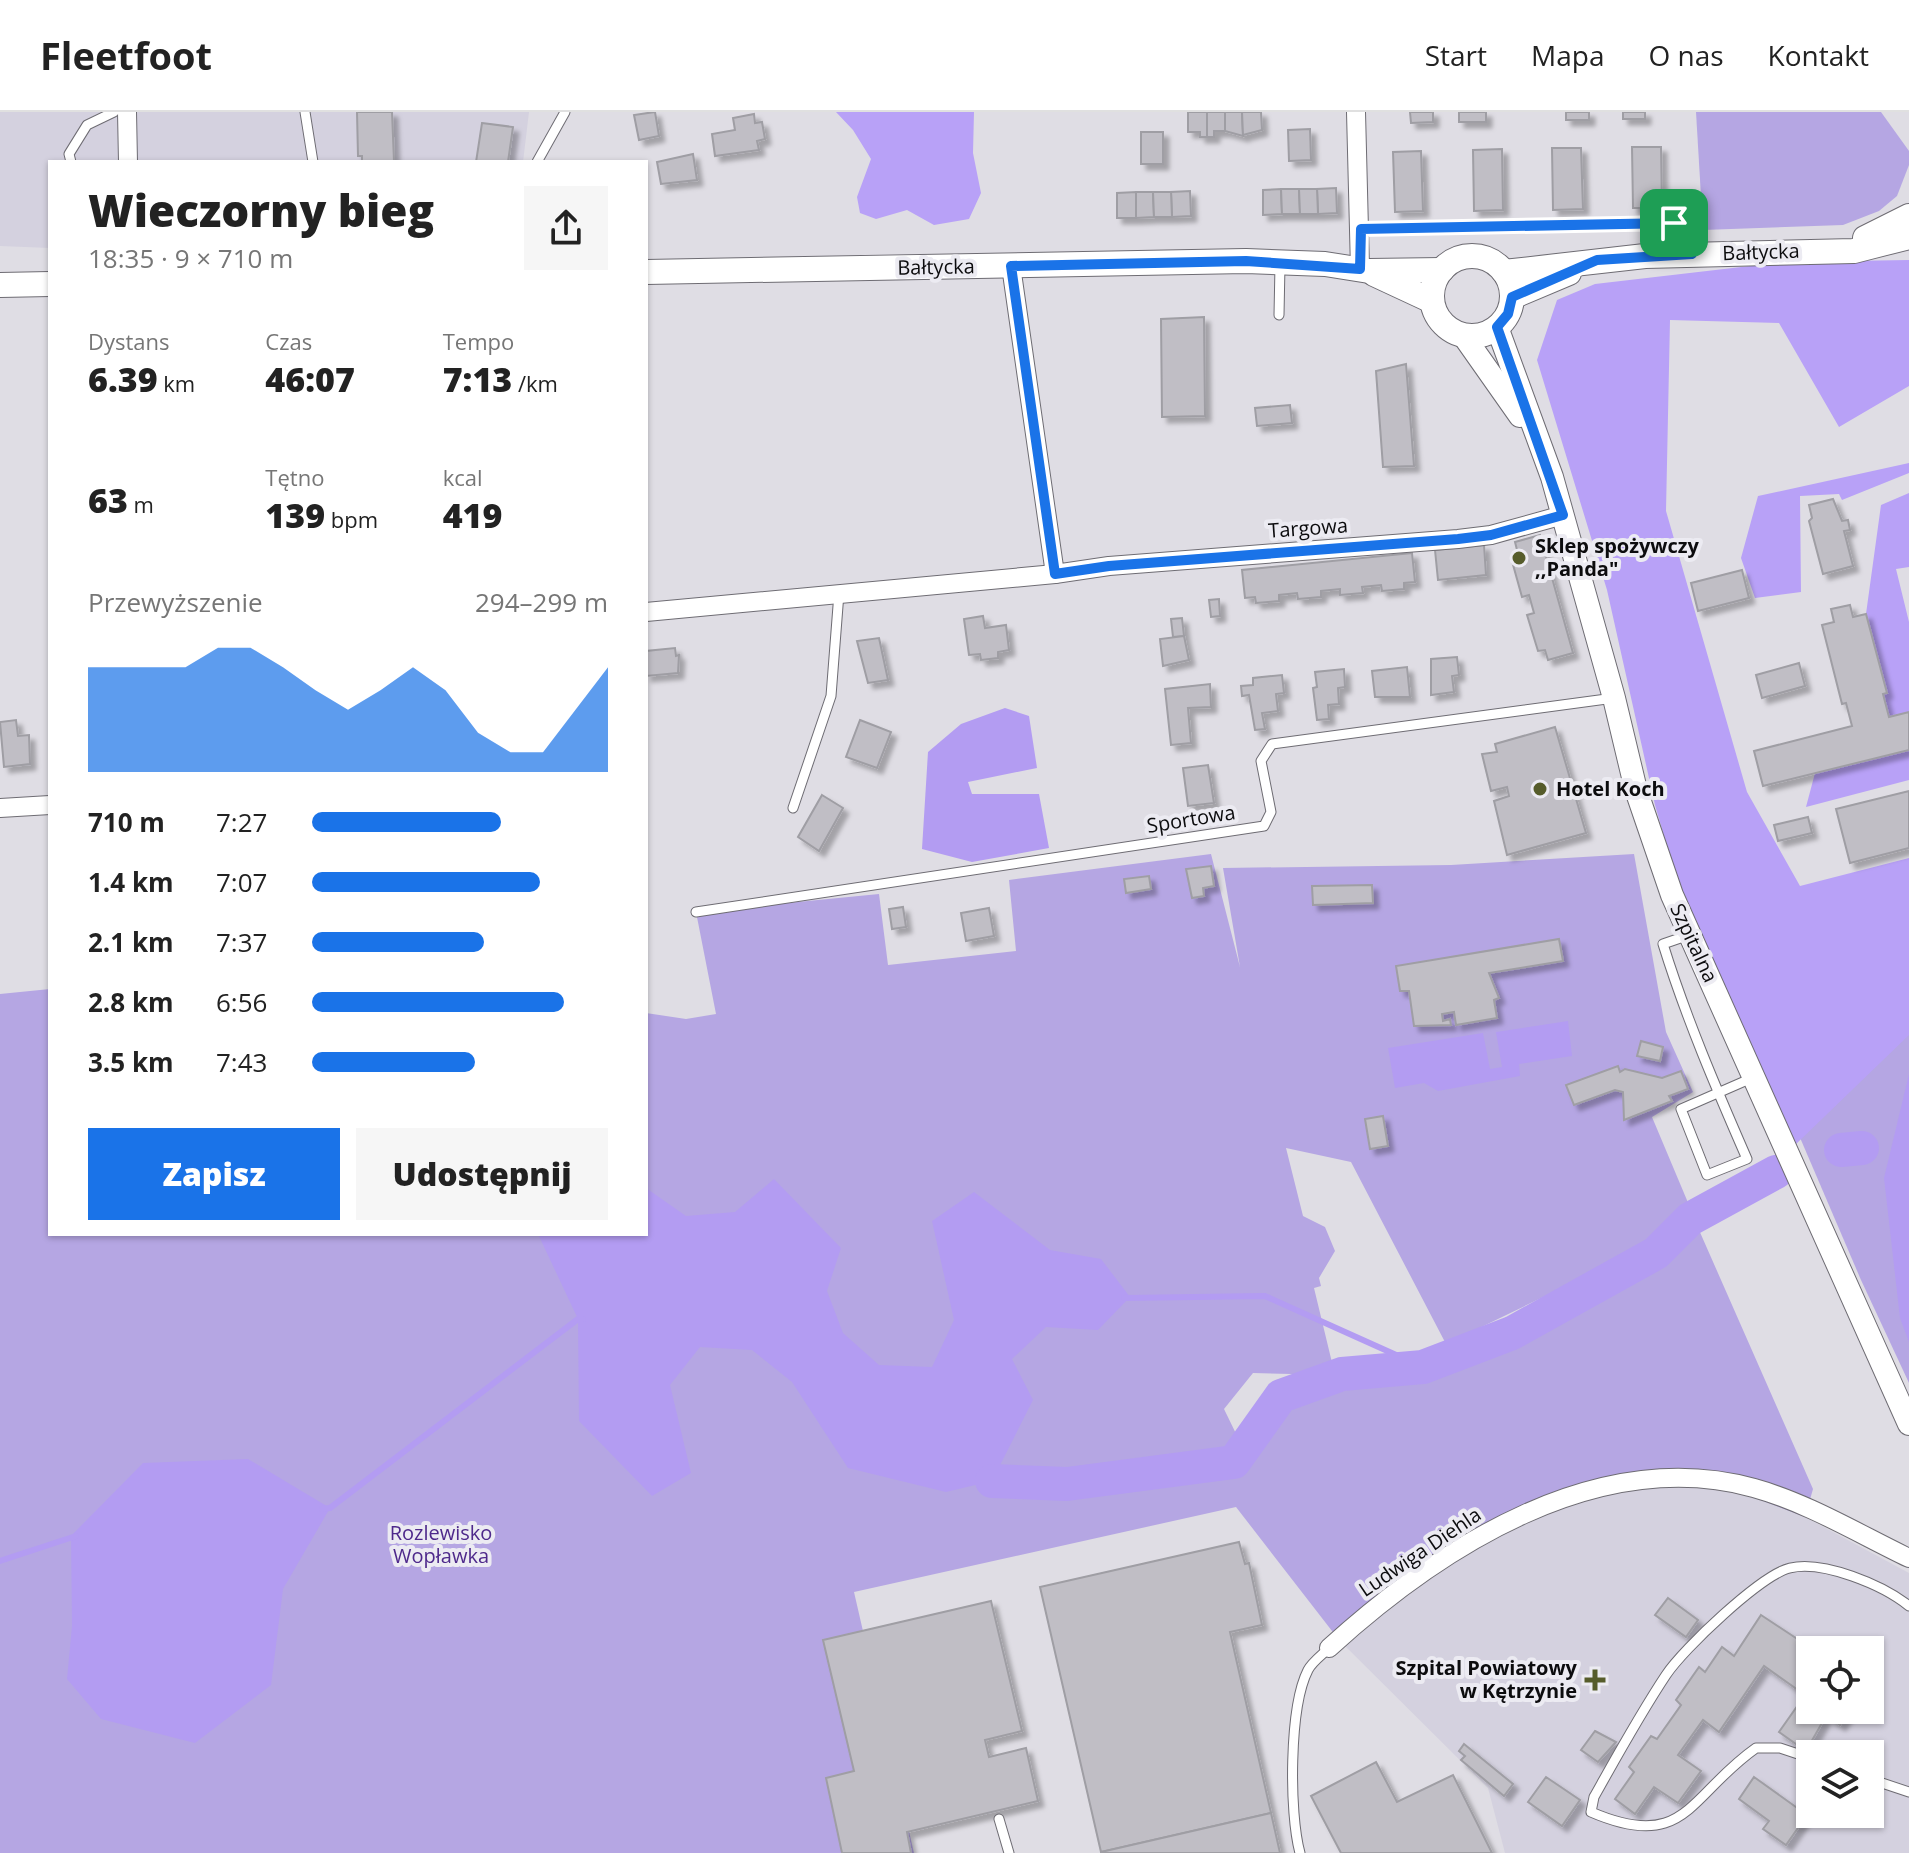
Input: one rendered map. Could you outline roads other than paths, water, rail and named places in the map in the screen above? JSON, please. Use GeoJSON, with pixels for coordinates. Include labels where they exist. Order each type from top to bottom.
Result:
{"type":"FeatureCollection","features":[{"type":"Feature","properties":{"kind":"main road","name":"Bałtycka"},"geometry":{"type":"LineString","coordinates":[[1829,249],[1875,235],[1909,216]]}},
{"type":"Feature","properties":{"kind":"main road","name":"Bałtycka"},"geometry":{"type":"LineString","coordinates":[[1504,272],[1597,260],[1692,254],[1829,249],[1854,251],[1909,237]]}},
{"type":"Feature","properties":{"kind":"main road"},"geometry":{"type":"LineString","coordinates":[[1474,256],[1496,264],[1504,272],[1512,297],[1508,314],[1497,327],[1481,335],[1463,335],[1442,323],[1432,301],[1432,290],[1442,270],[1462,257],[1474,256]]}},
{"type":"Feature","properties":{"kind":"main road","name":"Bałtycka"},"geometry":{"type":"LineString","coordinates":[[1512,297],[1597,260]]}},
{"type":"Feature","properties":{"kind":"main road","name":"Bałtycka"},"geometry":{"type":"LineString","coordinates":[[648,272],[1280,261],[1364,270],[1442,270]]}},
{"type":"Feature","properties":{"kind":"main road","name":"Bałtycka"},"geometry":{"type":"LineString","coordinates":[[1364,270],[1432,301]]}},
{"type":"Feature","properties":{"kind":"main road"},"geometry":{"type":"LineString","coordinates":[[0,285],[48,284]]}},
{"type":"Feature","properties":{"kind":"street"},"geometry":{"type":"LineString","coordinates":[[127,112],[128,160]]}},
{"type":"Feature","properties":{"kind":"street"},"geometry":{"type":"LineString","coordinates":[[1356,112],[1364,270]]}},
{"type":"Feature","properties":{"kind":"street"},"geometry":{"type":"LineString","coordinates":[[1011,266],[1055,574]]}},
{"type":"Feature","properties":{"kind":"street","name":"Szpitalna"},"geometry":{"type":"LineString","coordinates":[[1497,327],[1563,515],[1636,790],[1672,895],[1909,1424]]}},
{"type":"Feature","properties":{"kind":"street","name":"Szpitalna"},"geometry":{"type":"LineString","coordinates":[[1463,335],[1538,442]]}},
{"type":"Feature","properties":{"kind":"street","name":"Targowa"},"geometry":{"type":"LineString","coordinates":[[648,612],[1055,574],[1124,564],[1458,539],[1491,535],[1563,515]]}},
{"type":"Feature","properties":{"kind":"street"},"geometry":{"type":"LineString","coordinates":[[0,808],[48,805]]}},
{"type":"Feature","properties":{"kind":"street","name":"Ludwiga Diehla"},"geometry":{"type":"LineString","coordinates":[[1329,1648],[1357,1622],[1497,1526],[1604,1485],[1687,1477],[1754,1488],[1840,1523],[1909,1558]]}},
{"type":"Feature","properties":{"kind":"lane"},"geometry":{"type":"LineString","coordinates":[[70,160],[69,154],[87,125],[114,112]]}},
{"type":"Feature","properties":{"kind":"lane"},"geometry":{"type":"LineString","coordinates":[[305,112],[313,160]]}},
{"type":"Feature","properties":{"kind":"lane"},"geometry":{"type":"LineString","coordinates":[[538,160],[565,112]]}},
{"type":"Feature","properties":{"kind":"lane"},"geometry":{"type":"LineString","coordinates":[[1361,229],[1674,223],[1686,235],[1692,254]]}},
{"type":"Feature","properties":{"kind":"lane"},"geometry":{"type":"LineString","coordinates":[[1279,315],[1280,261]]}},
{"type":"Feature","properties":{"kind":"lane"},"geometry":{"type":"LineString","coordinates":[[793,808],[831,696],[839,593]]}},
{"type":"Feature","properties":{"kind":"lane","name":"Sportowa"},"geometry":{"type":"LineString","coordinates":[[696,912],[1264,826],[1271,812],[1261,761],[1272,744],[1614,698]]}},
{"type":"Feature","properties":{"kind":"lane"},"geometry":{"type":"LineString","coordinates":[[1691,934],[1663,944],[1683,1008],[1718,1092],[1747,1159],[1707,1175],[1681,1109],[1718,1092],[1755,1077]]}},
{"type":"Feature","properties":{"kind":"lane"},"geometry":{"type":"LineString","coordinates":[[1796,1753],[1780,1748],[1756,1748],[1668,1830],[1647,1834],[1627,1830],[1591,1812],[1594,1797],[1668,1672],[1756,1585],[1788,1568],[1820,1566],[1896,1595],[1909,1606]]}},
{"type":"Feature","properties":{"kind":"lane"},"geometry":{"type":"LineString","coordinates":[[1300,1853],[1293,1828],[1291,1780],[1301,1687],[1309,1667],[1329,1648]]}},
{"type":"Feature","properties":{"kind":"lane"},"geometry":{"type":"LineString","coordinates":[[1884,1784],[1909,1792]]}},
{"type":"Feature","properties":{"kind":"lane"},"geometry":{"type":"LineString","coordinates":[[999,1819],[1009,1853]]}},
{"type":"Feature","properties":{"kind":"waterway"},"geometry":{"type":"LineString","coordinates":[[1841,1150],[1862,1148]]}},
{"type":"Feature","properties":{"kind":"waterway"},"geometry":{"type":"LineString","coordinates":[[992,1481],[1067,1484],[1234,1462],[1281,1396],[1342,1374],[1423,1367],[1512,1333],[1656,1253],[1690,1219],[1776,1172]]}},
{"type":"Feature","properties":{"kind":"waterway"},"geometry":{"type":"LineString","coordinates":[[1124,1298],[1265,1296],[1423,1367]]}},
{"type":"Feature","properties":{"kind":"waterway"},"geometry":{"type":"LineString","coordinates":[[322,1509],[330,1508],[578,1319],[583,1319]]}},
{"type":"Feature","properties":{"kind":"waterway"},"geometry":{"type":"LineString","coordinates":[[0,1561],[76,1536]]}},
{"type":"Feature","properties":{"kind":"place","name":"Sklep spożywczy ,,Panda\""},"geometry":{"type":"Point","coordinates":[1519,558]}},
{"type":"Feature","properties":{"kind":"place","name":"Hotel Koch"},"geometry":{"type":"Point","coordinates":[1540,789]}},
{"type":"Feature","properties":{"kind":"place","name":"Szpital Powiatowy w Kętrzynie"},"geometry":{"type":"Point","coordinates":[1595,1680]}},
{"type":"Feature","properties":{"kind":"park label","name":"Rozlewisko Wopławka"},"geometry":{"type":"Point","coordinates":[441,1544]}}]}
